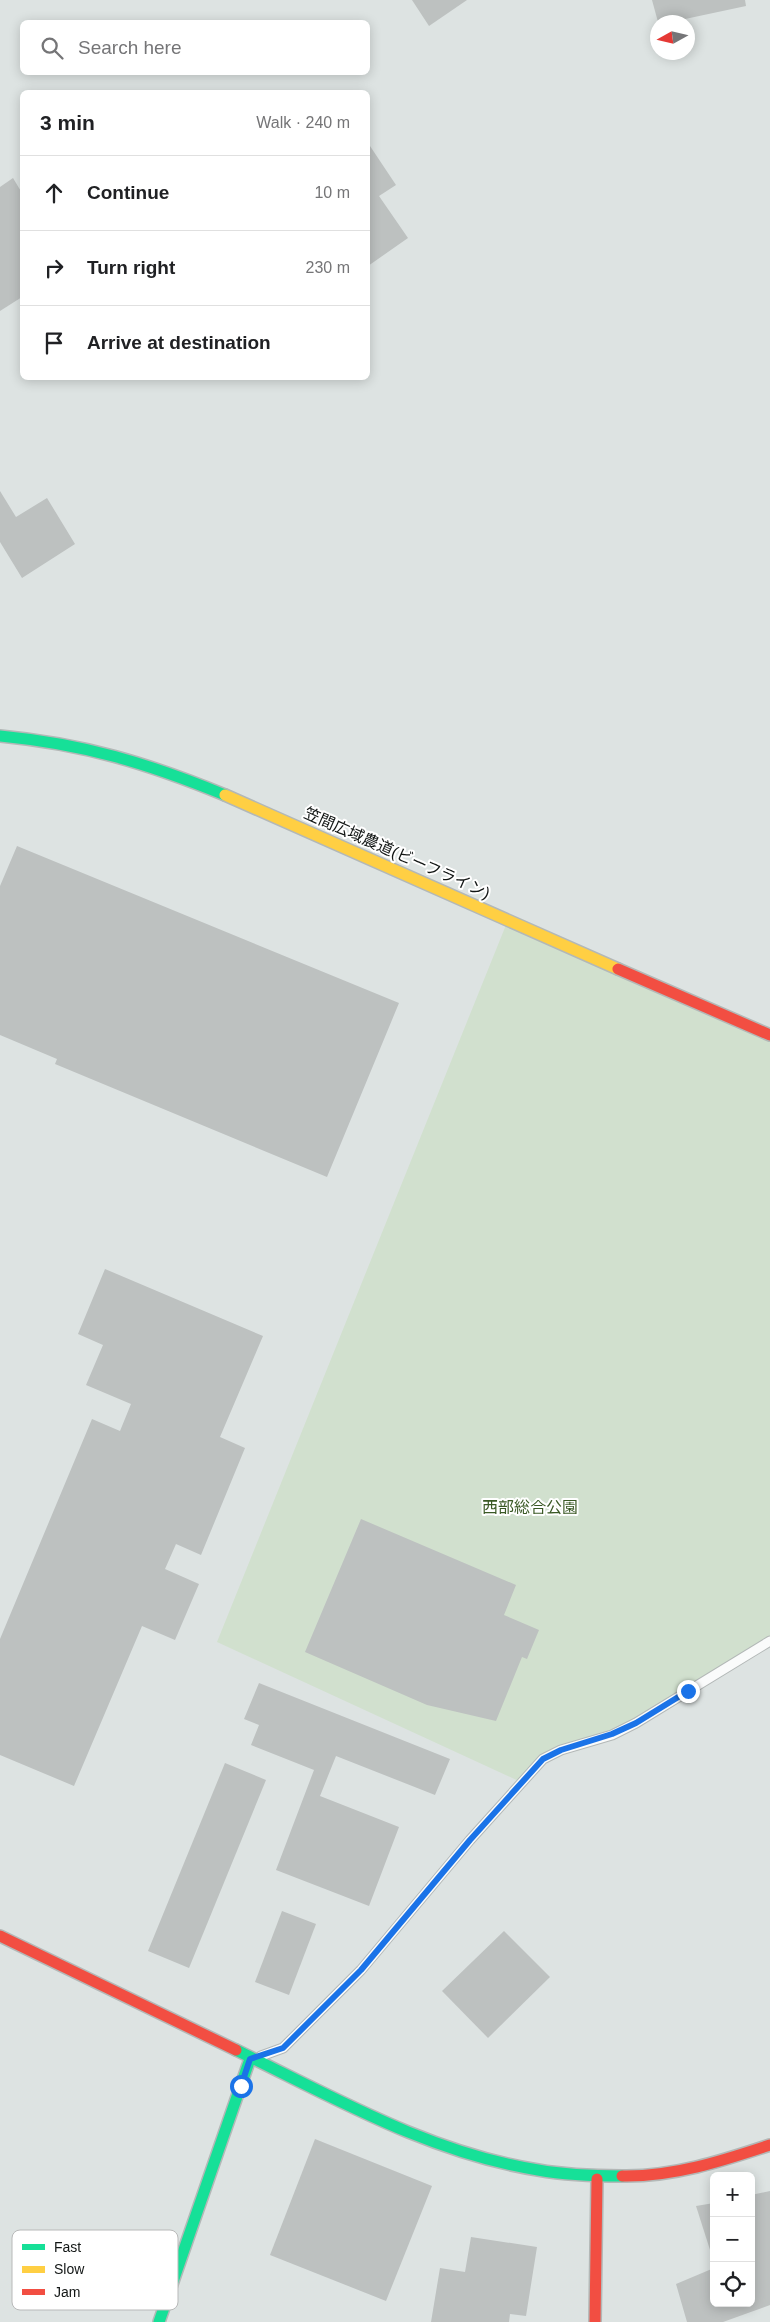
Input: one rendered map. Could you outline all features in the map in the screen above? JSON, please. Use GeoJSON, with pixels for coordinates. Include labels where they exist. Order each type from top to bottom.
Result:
{"type":"FeatureCollection","features":[{"type":"Feature","properties":{"kind":"street","name":"笠間広域農道(ビーフライン)"},"geometry":{"type":"LineString","coordinates":[[0,736],[71,743],[156,768],[232,797],[371,861],[770,1035]]}},
{"type":"Feature","properties":{"kind":"street"},"geometry":{"type":"LineString","coordinates":[[0,1936],[250,2059],[306,2083],[398,2128],[450,2150],[523,2168],[597,2178],[625,2178],[684,2170],[740,2156],[770,2145]]}},
{"type":"Feature","properties":{"kind":"street"},"geometry":{"type":"LineString","coordinates":[[178,2267],[250,2059]]}},
{"type":"Feature","properties":{"kind":"street"},"geometry":{"type":"LineString","coordinates":[[595,2322],[597,2178]]}},
{"type":"Feature","properties":{"kind":"street"},"geometry":{"type":"LineString","coordinates":[[159,2322],[163,2310]]}},
{"type":"Feature","properties":{"kind":"lane"},"geometry":{"type":"LineString","coordinates":[[250,2059],[283,2048],[361,1970],[470,1840],[543,1759],[561,1750],[612,1734],[636,1723],[770,1641]]}},
{"type":"Feature","properties":{"kind":"green space","name":"西部総合公園"},"geometry":{"type":"Polygon","coordinates":[[[508,920],[770,1035],[770,1641],[636,1723],[561,1750],[521,1782],[217,1642],[508,920]]]}},
{"type":"Feature","properties":{"kind":"building"},"geometry":{"type":"Polygon","coordinates":[[[412,0],[467,0],[429,26],[412,0]]]}},
{"type":"Feature","properties":{"kind":"building"},"geometry":{"type":"Polygon","coordinates":[[[652,0],[745,0],[746,6],[695,17],[695,15],[656,15],[652,0]]]}},
{"type":"Feature","properties":{"kind":"building"},"geometry":{"type":"Polygon","coordinates":[[[370,146],[396,185],[379,196],[408,238],[370,265],[370,146]]]}},
{"type":"Feature","properties":{"kind":"building"},"geometry":{"type":"Polygon","coordinates":[[[13,178],[20,190],[20,298],[0,311],[0,187],[13,178]]]}},
{"type":"Feature","properties":{"kind":"building"},"geometry":{"type":"Polygon","coordinates":[[[0,491],[16,517],[47,498],[75,544],[22,578],[0,542],[0,491]]]}},
{"type":"Feature","properties":{"kind":"building"},"geometry":{"type":"Polygon","coordinates":[[[17,846],[399,1003],[327,1177],[55,1064],[57,1059],[0,1035],[0,886],[17,846]]]}},
{"type":"Feature","properties":{"kind":"building"},"geometry":{"type":"Polygon","coordinates":[[[105,1269],[263,1336],[220,1437],[245,1448],[201,1555],[176,1544],[165,1569],[199,1584],[175,1640],[142,1626],[74,1786],[0,1755],[0,1639],[92,1419],[120,1431],[131,1404],[86,1385],[103,1345],[78,1334],[105,1269]]]}},
{"type":"Feature","properties":{"kind":"building"},"geometry":{"type":"Polygon","coordinates":[[[361,1519],[516,1585],[504,1615],[539,1630],[527,1659],[522,1657],[496,1721],[427,1705],[305,1652],[361,1519]]]}},
{"type":"Feature","properties":{"kind":"building"},"geometry":{"type":"Polygon","coordinates":[[[259,1683],[450,1759],[435,1795],[336,1756],[320,1796],[399,1827],[369,1906],[276,1870],[314,1770],[251,1745],[259,1725],[244,1719],[259,1683]]]}},
{"type":"Feature","properties":{"kind":"building"},"geometry":{"type":"Polygon","coordinates":[[[225,1763],[266,1780],[189,1968],[148,1951],[225,1763]]]}},
{"type":"Feature","properties":{"kind":"building"},"geometry":{"type":"Polygon","coordinates":[[[282,1911],[316,1924],[289,1995],[255,1982],[282,1911]]]}},
{"type":"Feature","properties":{"kind":"building"},"geometry":{"type":"Polygon","coordinates":[[[504,1931],[550,1977],[488,2038],[442,1991],[504,1931]]]}},
{"type":"Feature","properties":{"kind":"building"},"geometry":{"type":"Polygon","coordinates":[[[315,2139],[432,2186],[386,2301],[270,2255],[315,2139]]]}},
{"type":"Feature","properties":{"kind":"building"},"geometry":{"type":"Polygon","coordinates":[[[770,2191],[770,2305],[723,2322],[687,2322],[676,2284],[710,2270],[710,2307],[755,2307],[755,2194],[770,2191]]]}},
{"type":"Feature","properties":{"kind":"building"},"geometry":{"type":"Polygon","coordinates":[[[710,2204],[710,2250],[696,2206],[710,2204]]]}},
{"type":"Feature","properties":{"kind":"building"},"geometry":{"type":"Polygon","coordinates":[[[471,2237],[537,2247],[526,2316],[510,2314],[509,2322],[431,2322],[440,2268],[465,2272],[471,2237]]]}},
{"type":"Feature","properties":{"kind":"traffic: fast"},"geometry":{"type":"LineString","coordinates":[[0,736],[60,744],[115,756],[169,773],[225,795]]}},
{"type":"Feature","properties":{"kind":"traffic: fast"},"geometry":{"type":"LineString","coordinates":[[236,2050],[383,2121],[459,2151],[498,2162],[548,2172],[622,2176]]}},
{"type":"Feature","properties":{"kind":"traffic: fast"},"geometry":{"type":"LineString","coordinates":[[178,2267],[250,2059]]}},
{"type":"Feature","properties":{"kind":"traffic: fast"},"geometry":{"type":"LineString","coordinates":[[159,2322],[163,2310]]}},
{"type":"Feature","properties":{"kind":"traffic: slow"},"geometry":{"type":"LineString","coordinates":[[225,795],[618,969]]}},
{"type":"Feature","properties":{"kind":"traffic: jam"},"geometry":{"type":"LineString","coordinates":[[618,969],[770,1035]]}},
{"type":"Feature","properties":{"kind":"traffic: jam"},"geometry":{"type":"LineString","coordinates":[[0,1936],[236,2050]]}},
{"type":"Feature","properties":{"kind":"traffic: jam"},"geometry":{"type":"LineString","coordinates":[[622,2176],[641,2176],[679,2171],[716,2162],[770,2145]]}},
{"type":"Feature","properties":{"kind":"traffic: jam"},"geometry":{"type":"LineString","coordinates":[[595,2322],[597,2179]]}},
{"type":"Feature","properties":{"kind":"route"},"geometry":{"type":"LineString","coordinates":[[241,2086],[250,2059],[283,2048],[361,1970],[470,1840],[543,1759],[561,1750],[612,1734],[636,1723],[688,1691]]}}]}
